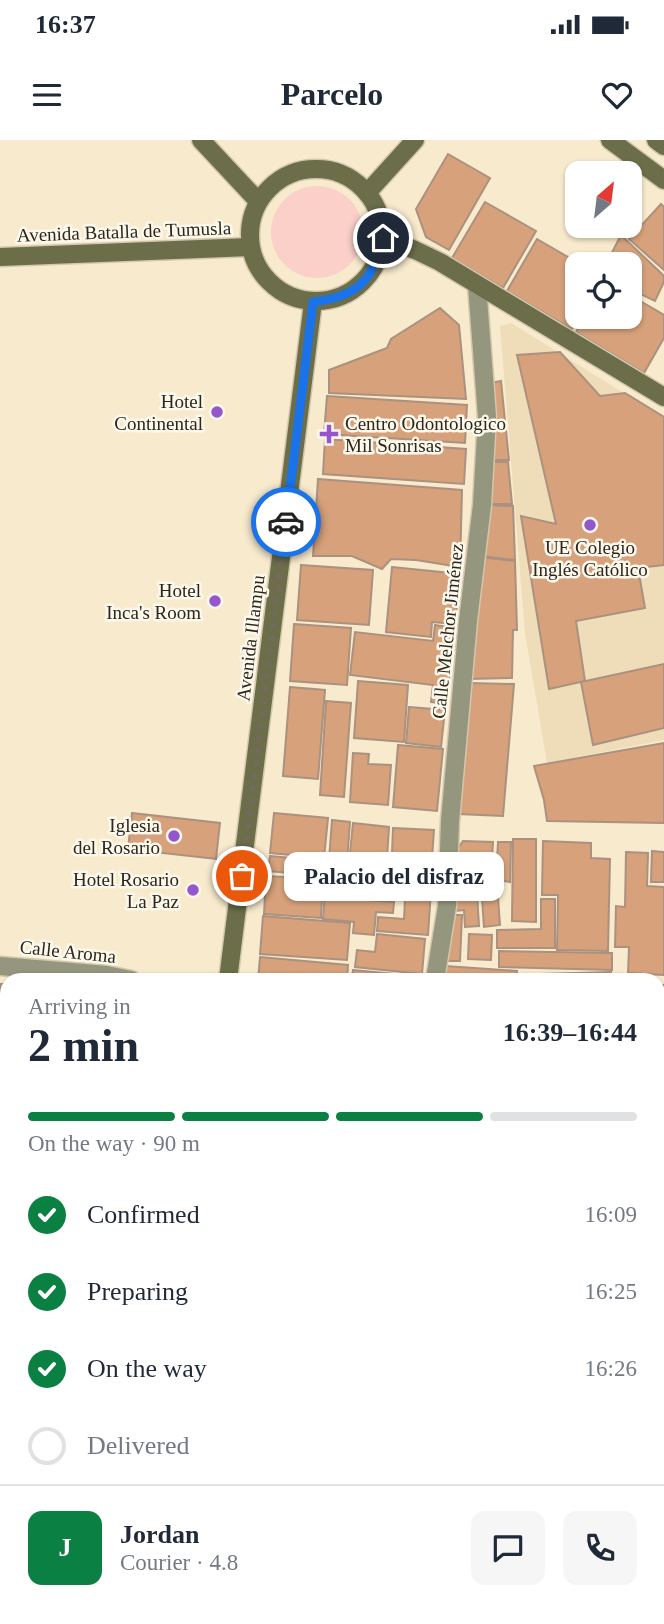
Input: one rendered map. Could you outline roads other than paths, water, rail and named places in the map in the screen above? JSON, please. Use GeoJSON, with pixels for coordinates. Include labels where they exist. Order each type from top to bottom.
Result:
{"type":"FeatureCollection","features":[{"type":"Feature","properties":{"kind":"main road"},"geometry":{"type":"LineString","coordinates":[[201,140],[258,201]]}},
{"type":"Feature","properties":{"kind":"main road"},"geometry":{"type":"LineString","coordinates":[[367,193],[415,140]]}},
{"type":"Feature","properties":{"kind":"main road"},"geometry":{"type":"LineString","coordinates":[[610,140],[664,180]]}},
{"type":"Feature","properties":{"kind":"main road"},"geometry":{"type":"LineString","coordinates":[[656,140],[664,146]]}},
{"type":"Feature","properties":{"kind":"main road"},"geometry":{"type":"LineString","coordinates":[[311,169],[332,171],[352,179],[367,193],[379,215],[383,238],[378,258],[368,277],[353,291],[334,300],[313,302],[291,297],[271,286],[257,268],[250,247],[249,231],[258,201],[272,185],[290,173],[311,169]]}},
{"type":"Feature","properties":{"kind":"main road"},"geometry":{"type":"LineString","coordinates":[[383,238],[430,257],[664,397]]}},
{"type":"Feature","properties":{"kind":"main road","name":"Avenida Batalla de Tumusla"},"geometry":{"type":"LineString","coordinates":[[0,257],[250,247]]}},
{"type":"Feature","properties":{"kind":"main road","name":"Avenida Illampu"},"geometry":{"type":"LineString","coordinates":[[229,973],[313,302]]}},
{"type":"Feature","properties":{"kind":"street","name":"Calle Melchor Jiménez"},"geometry":{"type":"LineString","coordinates":[[436,973],[447,906],[450,821],[468,621],[482,505],[487,417],[477,285]]}},
{"type":"Feature","properties":{"kind":"street","name":"Calle Aroma"},"geometry":{"type":"LineString","coordinates":[[0,965],[86,973]]}},
{"type":"Feature","properties":{"kind":"place","name":"Hotel Continental"},"geometry":{"type":"Point","coordinates":[217,412]}},
{"type":"Feature","properties":{"kind":"place","name":"Centro Odontologico Mil Sonrisas"},"geometry":{"type":"Point","coordinates":[329,434]}},
{"type":"Feature","properties":{"kind":"place","name":"UE Colegio Inglés Católico"},"geometry":{"type":"Point","coordinates":[590,525]}},
{"type":"Feature","properties":{"kind":"place","name":"Hotel Inca's Room"},"geometry":{"type":"Point","coordinates":[215,601]}},
{"type":"Feature","properties":{"kind":"place","name":"Iglesia del Rosario"},"geometry":{"type":"Point","coordinates":[174,836]}},
{"type":"Feature","properties":{"kind":"place","name":"Palacio del disfraz"},"geometry":{"type":"Point","coordinates":[242,876]}},
{"type":"Feature","properties":{"kind":"place","name":"Hotel Rosario La Paz"},"geometry":{"type":"Point","coordinates":[193,890]}}]}
